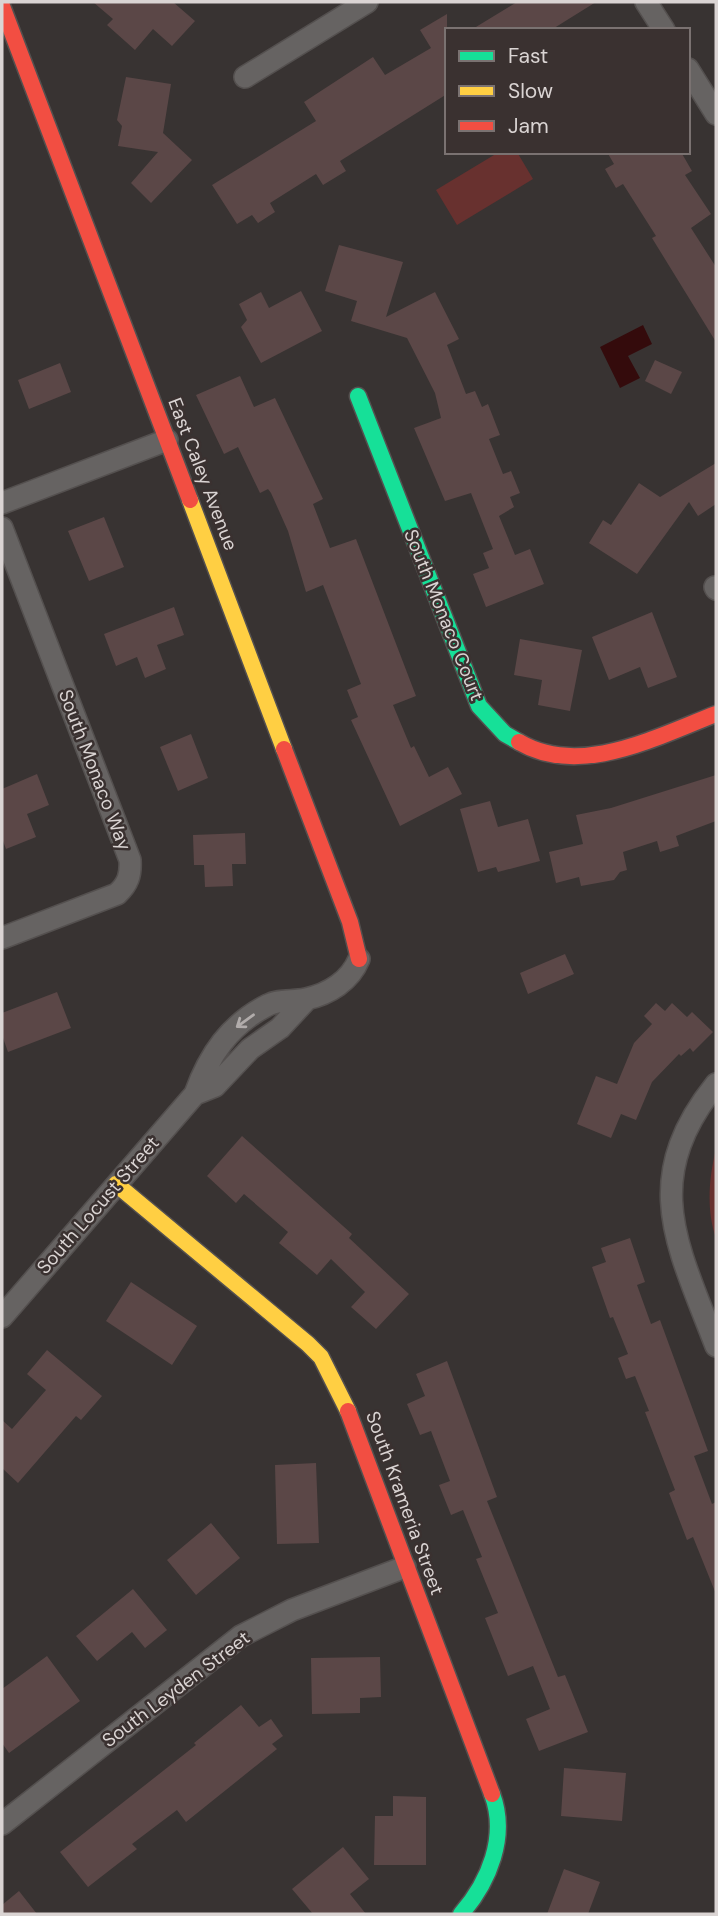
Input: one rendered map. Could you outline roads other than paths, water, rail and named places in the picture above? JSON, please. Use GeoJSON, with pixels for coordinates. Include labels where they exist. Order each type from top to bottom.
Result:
{"type":"FeatureCollection","features":[{"type":"Feature","properties":{"kind":"street"},"geometry":{"type":"LineString","coordinates":[[245,77],[367,2]]}},
{"type":"Feature","properties":{"kind":"street"},"geometry":{"type":"LineString","coordinates":[[646,2],[663,28]]}},
{"type":"Feature","properties":{"kind":"street","name":"East Caley Avenue"},"geometry":{"type":"LineString","coordinates":[[2,6],[348,915],[359,958]]}},
{"type":"Feature","properties":{"kind":"street"},"geometry":{"type":"LineString","coordinates":[[690,72],[716,114]]}},
{"type":"Feature","properties":{"kind":"street","name":"South Monaco Court"},"geometry":{"type":"LineString","coordinates":[[358,396],[479,706],[504,735],[523,747],[545,755],[570,759],[594,757],[716,714]]}},
{"type":"Feature","properties":{"kind":"street"},"geometry":{"type":"LineString","coordinates":[[2,503],[167,440]]}},
{"type":"Feature","properties":{"kind":"street","name":"South Monaco Way"},"geometry":{"type":"LineString","coordinates":[[2,528],[130,860],[131,872],[126,885],[117,894],[2,938]]}},
{"type":"Feature","properties":{"kind":"street","name":"South Locust Street"},"geometry":{"type":"LineString","coordinates":[[2,1317],[195,1094],[215,1086],[250,1049],[280,1028],[307,999],[348,978],[359,958]]}},
{"type":"Feature","properties":{"kind":"street"},"geometry":{"type":"LineString","coordinates":[[716,1084],[696,1109],[682,1137],[673,1167],[671,1214],[675,1240],[716,1346]]}},
{"type":"Feature","properties":{"kind":"street","name":"South Krameria Street"},"geometry":{"type":"LineString","coordinates":[[116,1184],[321,1357],[341,1392],[496,1805],[497,1842],[493,1862],[475,1899],[461,1914]]}},
{"type":"Feature","properties":{"kind":"street","name":"South Leyden Street"},"geometry":{"type":"LineString","coordinates":[[2,1824],[242,1636],[292,1610],[405,1567]]}}]}
